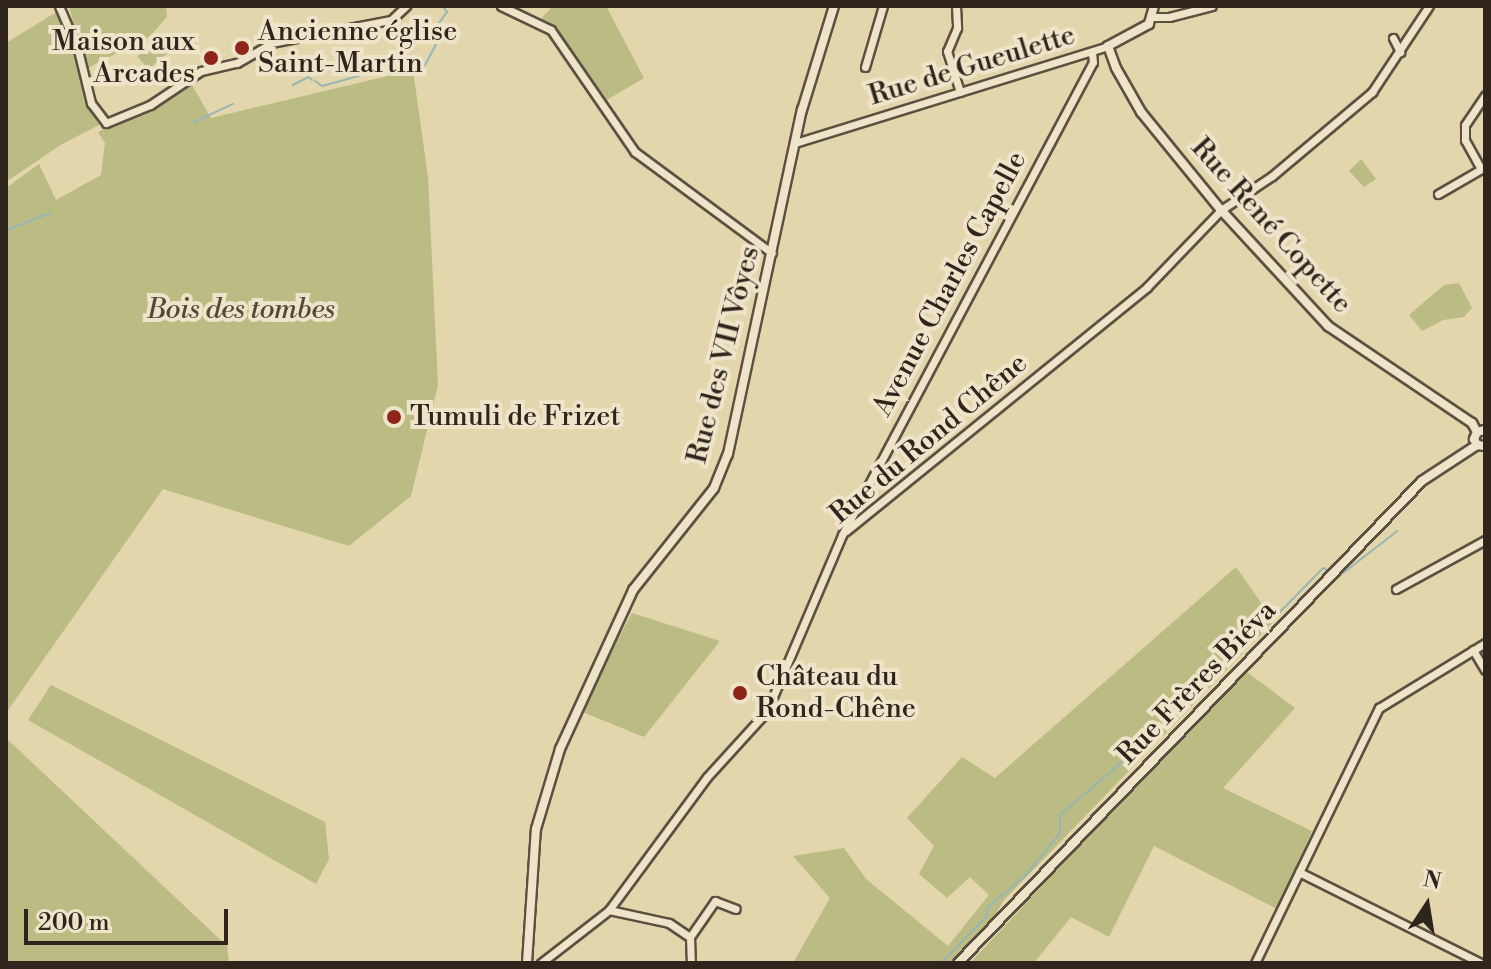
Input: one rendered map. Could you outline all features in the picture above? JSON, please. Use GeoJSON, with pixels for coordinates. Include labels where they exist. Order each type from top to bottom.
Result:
{"type":"FeatureCollection","features":[{"type":"Feature","properties":{"kind":"street"},"geometry":{"type":"LineString","coordinates":[[59,6],[78,50],[91,103],[106,123],[150,105],[201,71],[237,63],[271,43],[391,20],[406,6]]}},
{"type":"Feature","properties":{"kind":"street"},"geometry":{"type":"LineString","coordinates":[[501,6],[537,22],[558,37],[635,152],[772,253]]}},
{"type":"Feature","properties":{"kind":"street","name":"Rue des VII Vôyes"},"geometry":{"type":"LineString","coordinates":[[527,963],[536,829],[560,749],[633,590],[714,488],[728,454],[795,143],[834,6]]}},
{"type":"Feature","properties":{"kind":"street"},"geometry":{"type":"LineString","coordinates":[[865,67],[883,6]]}},
{"type":"Feature","properties":{"kind":"street"},"geometry":{"type":"LineString","coordinates":[[956,6],[957,28],[947,51],[960,92]]}},
{"type":"Feature","properties":{"kind":"street"},"geometry":{"type":"LineString","coordinates":[[1154,6],[1153,17],[1212,6]]}},
{"type":"Feature","properties":{"kind":"street","name":"Rue du Rond Chêne"},"geometry":{"type":"LineString","coordinates":[[541,963],[609,910],[707,777],[767,711],[842,535],[1147,287],[1221,210],[1272,176],[1372,92],[1429,6]]}},
{"type":"Feature","properties":{"kind":"street","name":"Rue de Gueulette"},"geometry":{"type":"LineString","coordinates":[[795,143],[1092,53],[1149,24],[1153,17]]}},
{"type":"Feature","properties":{"kind":"street"},"geometry":{"type":"LineString","coordinates":[[1393,38],[1400,52]]}},
{"type":"Feature","properties":{"kind":"street","name":"Rue René Copette"},"geometry":{"type":"LineString","coordinates":[[1108,46],[1116,68],[1141,112],[1221,210],[1328,326],[1472,423],[1481,431],[1474,439],[1481,446]]}},
{"type":"Feature","properties":{"kind":"street","name":"Avenue Charles Capelle"},"geometry":{"type":"LineString","coordinates":[[842,535],[1093,62],[1092,53]]}},
{"type":"Feature","properties":{"kind":"street"},"geometry":{"type":"LineString","coordinates":[[1438,194],[1483,168],[1465,140],[1465,125],[1485,95]]}},
{"type":"Feature","properties":{"kind":"street","name":"Rue Frères Biéva"},"geometry":{"type":"LineString","coordinates":[[958,963],[1422,481],[1481,446]]}},
{"type":"Feature","properties":{"kind":"street"},"geometry":{"type":"LineString","coordinates":[[1396,589],[1485,540]]}},
{"type":"Feature","properties":{"kind":"street"},"geometry":{"type":"LineString","coordinates":[[1255,963],[1379,708],[1485,643]]}},
{"type":"Feature","properties":{"kind":"street"},"geometry":{"type":"LineString","coordinates":[[1473,650],[1485,670]]}},
{"type":"Feature","properties":{"kind":"street"},"geometry":{"type":"LineString","coordinates":[[1299,872],[1483,962]]}},
{"type":"Feature","properties":{"kind":"street"},"geometry":{"type":"LineString","coordinates":[[691,963],[690,937],[715,901],[736,909]]}},
{"type":"Feature","properties":{"kind":"street"},"geometry":{"type":"LineString","coordinates":[[609,910],[669,923],[690,937]]}},
{"type":"Feature","properties":{"kind":"green space"},"geometry":{"type":"Polygon","coordinates":[[[69,6],[166,6],[167,17],[150,36],[86,69],[69,6]]]}},
{"type":"Feature","properties":{"kind":"green space"},"geometry":{"type":"Polygon","coordinates":[[[553,6],[606,6],[644,78],[605,101],[556,31],[540,20],[553,6]]]}},
{"type":"Feature","properties":{"kind":"green space"},"geometry":{"type":"Polygon","coordinates":[[[58,11],[76,52],[90,109],[99,125],[62,144],[6,182],[6,43],[58,11]]]}},
{"type":"Feature","properties":{"kind":"green space"},"geometry":{"type":"Polygon","coordinates":[[[165,33],[176,46],[148,69],[137,56],[165,33]]]}},
{"type":"Feature","properties":{"kind":"green space","name":"Bois des tombes"},"geometry":{"type":"Polygon","coordinates":[[[413,70],[428,177],[438,385],[411,496],[349,546],[163,489],[6,713],[6,188],[39,164],[56,200],[101,175],[105,143],[98,132],[192,85],[211,118],[413,70]]]}},
{"type":"Feature","properties":{"kind":"green space"},"geometry":{"type":"Polygon","coordinates":[[[1361,159],[1376,179],[1364,187],[1349,171],[1361,159]]]}},
{"type":"Feature","properties":{"kind":"green space"},"geometry":{"type":"Polygon","coordinates":[[[1459,283],[1472,308],[1464,317],[1443,320],[1422,331],[1409,315],[1444,285],[1459,283]]]}},
{"type":"Feature","properties":{"kind":"green space"},"geometry":{"type":"Polygon","coordinates":[[[1236,567],[1274,621],[1004,900],[990,923],[949,963],[793,963],[830,898],[793,856],[844,848],[866,879],[948,946],[989,895],[970,877],[947,898],[919,874],[934,846],[907,818],[962,757],[995,778],[1236,567]]]}},
{"type":"Feature","properties":{"kind":"green space"},"geometry":{"type":"Polygon","coordinates":[[[632,613],[720,641],[644,737],[580,711],[632,613]]]}},
{"type":"Feature","properties":{"kind":"green space"},"geometry":{"type":"Polygon","coordinates":[[[1244,670],[1295,708],[1223,788],[1312,831],[1277,909],[1154,846],[1109,937],[1071,917],[1034,963],[970,963],[1244,670]]]}},
{"type":"Feature","properties":{"kind":"green space"},"geometry":{"type":"Polygon","coordinates":[[[51,685],[325,822],[329,859],[316,884],[28,720],[51,685]]]}},
{"type":"Feature","properties":{"kind":"green space"},"geometry":{"type":"Polygon","coordinates":[[[6,738],[227,946],[229,963],[6,963],[6,738]]]}},
{"type":"Feature","properties":{"kind":"waterway"},"geometry":{"type":"LineString","coordinates":[[315,81],[322,86],[366,74],[424,67],[439,39],[439,23],[447,12],[443,6]]}},
{"type":"Feature","properties":{"kind":"waterway"},"geometry":{"type":"LineString","coordinates":[[293,85],[308,77],[312,80]]}},
{"type":"Feature","properties":{"kind":"waterway"},"geometry":{"type":"LineString","coordinates":[[194,122],[233,104]]}},
{"type":"Feature","properties":{"kind":"waterway"},"geometry":{"type":"LineString","coordinates":[[6,230],[51,213]]}},
{"type":"Feature","properties":{"kind":"waterway"},"geometry":{"type":"LineString","coordinates":[[1335,575],[1338,577],[1397,531]]}},
{"type":"Feature","properties":{"kind":"waterway"},"geometry":{"type":"LineString","coordinates":[[941,963],[987,916],[987,908],[1026,875],[1060,833],[1060,815],[1197,698],[1219,664],[1248,642],[1254,629],[1269,623],[1323,568],[1329,571]]}},
{"type":"Feature","properties":{"kind":"place","name":"Ancienne église Saint-Martin"},"geometry":{"type":"Point","coordinates":[242,48]}},
{"type":"Feature","properties":{"kind":"place","name":"Maison aux Arcades"},"geometry":{"type":"Point","coordinates":[211,58]}},
{"type":"Feature","properties":{"kind":"place","name":"Tumuli de Frizet"},"geometry":{"type":"Point","coordinates":[394,417]}},
{"type":"Feature","properties":{"kind":"place","name":"Château du Rond-Chêne"},"geometry":{"type":"Point","coordinates":[740,693]}}]}
